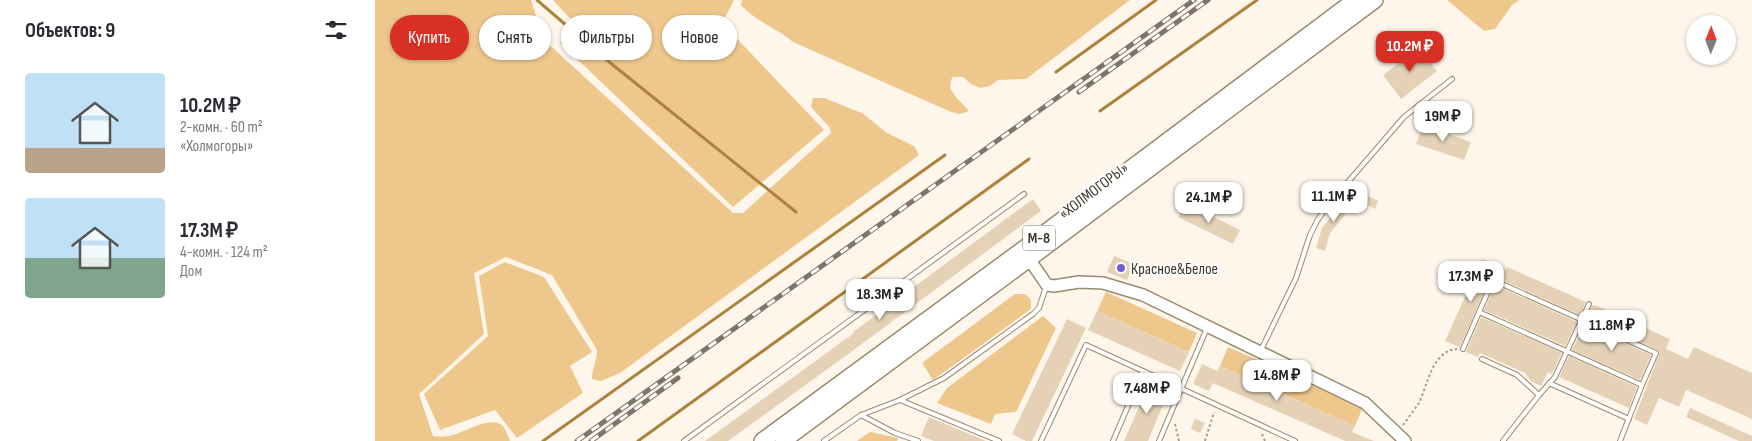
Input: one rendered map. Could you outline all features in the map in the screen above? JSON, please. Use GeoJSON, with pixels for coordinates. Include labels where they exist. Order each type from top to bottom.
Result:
{"type":"FeatureCollection","features":[{"type":"Feature","properties":{"kind":"highway","name":"«ХОЛМОГОРЫ»"},"geometry":{"type":"LineString","coordinates":[[762,441],[1022,250],[1355,0]]}},
{"type":"Feature","properties":{"kind":"highway","name":"«ХОЛМОГОРЫ»"},"geometry":{"type":"LineString","coordinates":[[783,441],[1029,260],[1375,0]]}},
{"type":"Feature","properties":{"kind":"street"},"geometry":{"type":"LineString","coordinates":[[1029,260],[1047,285],[1054,286],[1079,282],[1103,283],[1143,295],[1365,403],[1402,437]]}},
{"type":"Feature","properties":{"kind":"lane"},"geometry":{"type":"LineString","coordinates":[[1261,352],[1296,278],[1310,235],[1328,205],[1404,117],[1452,79]]}},
{"type":"Feature","properties":{"kind":"lane"},"geometry":{"type":"LineString","coordinates":[[684,441],[1024,194]]}},
{"type":"Feature","properties":{"kind":"lane"},"geometry":{"type":"LineString","coordinates":[[1463,349],[1499,267]]}},
{"type":"Feature","properties":{"kind":"lane"},"geometry":{"type":"LineString","coordinates":[[1493,280],[1656,353],[1620,441]]}},
{"type":"Feature","properties":{"kind":"lane"},"geometry":{"type":"LineString","coordinates":[[825,441],[861,415],[900,400],[944,378],[1033,314],[1039,308],[1047,285]]}},
{"type":"Feature","properties":{"kind":"lane"},"geometry":{"type":"LineString","coordinates":[[1503,441],[1555,377],[1589,304]]}},
{"type":"Feature","properties":{"kind":"lane"},"geometry":{"type":"LineString","coordinates":[[1479,312],[1642,385]]}},
{"type":"Feature","properties":{"kind":"lane"},"geometry":{"type":"LineString","coordinates":[[1159,441],[1208,326]]}},
{"type":"Feature","properties":{"kind":"lane"},"geometry":{"type":"LineString","coordinates":[[1041,441],[1086,345],[1295,441]]}},
{"type":"Feature","properties":{"kind":"lane"},"geometry":{"type":"LineString","coordinates":[[1482,360],[1517,374],[1539,395]]}},
{"type":"Feature","properties":{"kind":"lane"},"geometry":{"type":"LineString","coordinates":[[1113,441],[1143,370]]}},
{"type":"Feature","properties":{"kind":"lane"},"geometry":{"type":"LineString","coordinates":[[1549,383],[1629,418]]}},
{"type":"Feature","properties":{"kind":"lane"},"geometry":{"type":"LineString","coordinates":[[900,400],[999,441]]}},
{"type":"Feature","properties":{"kind":"lane"},"geometry":{"type":"LineString","coordinates":[[861,415],[918,441]]}},
{"type":"Feature","properties":{"kind":"path"},"geometry":{"type":"LineString","coordinates":[[1402,437],[1439,358],[1450,349],[1463,349]]}},
{"type":"Feature","properties":{"kind":"path"},"geometry":{"type":"LineString","coordinates":[[1205,441],[1217,404]]}},
{"type":"Feature","properties":{"kind":"path"},"geometry":{"type":"LineString","coordinates":[[1171,411],[1179,441]]}},
{"type":"Feature","properties":{"kind":"shaded area"},"geometry":{"type":"Polygon","coordinates":[[[375,0],[531,0],[536,15],[479,15],[479,60],[551,60],[551,46],[561,55],[561,60],[566,60],[733,213],[743,213],[831,133],[830,128],[811,107],[813,98],[824,98],[862,113],[887,133],[914,146],[919,155],[620,373],[601,381],[592,379],[597,350],[552,275],[506,257],[474,273],[484,334],[419,394],[433,436],[450,436],[492,422],[503,426],[510,441],[375,441],[375,0]]]}},
{"type":"Feature","properties":{"kind":"shaded area"},"geometry":{"type":"Polygon","coordinates":[[[553,0],[734,0],[726,15],[662,15],[662,60],[737,60],[737,39],[824,130],[733,207],[578,60],[652,60],[652,15],[567,15],[553,0]]]}},
{"type":"Feature","properties":{"kind":"shaded area"},"geometry":{"type":"Polygon","coordinates":[[[742,0],[1130,0],[1026,79],[998,80],[990,86],[980,88],[971,84],[963,77],[952,77],[950,88],[969,111],[960,114],[951,112],[793,42],[747,11],[741,5],[742,0]]]}},
{"type":"Feature","properties":{"kind":"shaded area"},"geometry":{"type":"Polygon","coordinates":[[[1447,0],[1520,0],[1512,5],[1495,29],[1484,31],[1447,0]]]}},
{"type":"Feature","properties":{"kind":"shaded area"},"geometry":{"type":"Polygon","coordinates":[[[505,262],[544,277],[592,352],[570,366],[583,393],[517,438],[495,410],[440,430],[424,394],[488,336],[479,276],[505,262]]]}},
{"type":"Feature","properties":{"kind":"shaded area"},"geometry":{"type":"Polygon","coordinates":[[[1106,292],[1197,333],[1189,352],[1097,311],[1106,292]]]}},
{"type":"Feature","properties":{"kind":"shaded area"},"geometry":{"type":"Polygon","coordinates":[[[1015,294],[1025,294],[1031,300],[1031,309],[933,380],[922,363],[1015,294]]]}},
{"type":"Feature","properties":{"kind":"shaded area"},"geometry":{"type":"Polygon","coordinates":[[[1043,316],[1056,328],[1016,412],[995,414],[991,424],[937,403],[947,388],[1043,316]]]}},
{"type":"Feature","properties":{"kind":"shaded area"},"geometry":{"type":"Polygon","coordinates":[[[1228,347],[1363,407],[1355,426],[1220,366],[1228,347]]]}},
{"type":"Feature","properties":{"kind":"shaded area"},"geometry":{"type":"Polygon","coordinates":[[[870,432],[898,438],[897,441],[857,441],[870,432]]]}},
{"type":"Feature","properties":{"kind":"building"},"geometry":{"type":"Polygon","coordinates":[[[1419,48],[1437,71],[1401,99],[1383,75],[1419,48]]]}},
{"type":"Feature","properties":{"kind":"building"},"geometry":{"type":"Polygon","coordinates":[[[1423,125],[1471,142],[1464,160],[1416,144],[1423,125]]]}},
{"type":"Feature","properties":{"kind":"building"},"geometry":{"type":"Polygon","coordinates":[[[1366,195],[1378,201],[1375,209],[1363,203],[1366,195]]]}},
{"type":"Feature","properties":{"kind":"building"},"geometry":{"type":"Polygon","coordinates":[[[1347,197],[1355,203],[1330,233],[1325,251],[1316,248],[1322,228],[1347,197]]]}},
{"type":"Feature","properties":{"kind":"building"},"geometry":{"type":"Polygon","coordinates":[[[1033,199],[1041,211],[851,352],[728,441],[705,441],[854,333],[1033,199]]]}},
{"type":"Feature","properties":{"kind":"building"},"geometry":{"type":"Polygon","coordinates":[[[1185,203],[1240,230],[1233,244],[1178,217],[1185,203]]]}},
{"type":"Feature","properties":{"kind":"building","name":"Красное&Белое"},"geometry":{"type":"Polygon","coordinates":[[[1114,256],[1134,264],[1127,280],[1107,272],[1114,256]]]}},
{"type":"Feature","properties":{"kind":"building"},"geometry":{"type":"Polygon","coordinates":[[[1482,259],[1496,265],[1460,347],[1445,341],[1482,259]]]}},
{"type":"Feature","properties":{"kind":"building"},"geometry":{"type":"Polygon","coordinates":[[[1507,267],[1586,302],[1580,315],[1498,278],[1502,268],[1506,270],[1507,267]]]}},
{"type":"Feature","properties":{"kind":"building"},"geometry":{"type":"Polygon","coordinates":[[[1495,285],[1577,322],[1565,346],[1484,310],[1495,285]]]}},
{"type":"Feature","properties":{"kind":"building"},"geometry":{"type":"Polygon","coordinates":[[[1592,305],[1670,339],[1666,349],[1688,359],[1694,347],[1752,373],[1752,419],[1686,390],[1679,407],[1659,398],[1647,425],[1634,419],[1660,352],[1587,318],[1592,305]]]}},
{"type":"Feature","properties":{"kind":"building"},"geometry":{"type":"Polygon","coordinates":[[[1097,311],[1189,352],[1180,371],[1088,330],[1097,311]]]}},
{"type":"Feature","properties":{"kind":"building"},"geometry":{"type":"Polygon","coordinates":[[[1481,317],[1562,353],[1552,374],[1548,372],[1541,386],[1531,381],[1525,373],[1480,353],[1478,357],[1466,352],[1481,317]]]}},
{"type":"Feature","properties":{"kind":"building"},"geometry":{"type":"Polygon","coordinates":[[[1067,319],[1086,328],[1032,441],[1026,441],[1012,434],[1067,319]]]}},
{"type":"Feature","properties":{"kind":"building"},"geometry":{"type":"Polygon","coordinates":[[[1584,325],[1651,355],[1640,380],[1572,350],[1584,325]]]}},
{"type":"Feature","properties":{"kind":"building"},"geometry":{"type":"Polygon","coordinates":[[[1569,356],[1637,387],[1629,408],[1559,377],[1569,356]]]}},
{"type":"Feature","properties":{"kind":"building"},"geometry":{"type":"Polygon","coordinates":[[[1202,364],[1217,371],[1220,366],[1355,426],[1352,432],[1374,441],[1345,441],[1213,383],[1209,391],[1193,384],[1202,364]]]}},
{"type":"Feature","properties":{"kind":"building"},"geometry":{"type":"Polygon","coordinates":[[[1149,384],[1168,393],[1148,441],[1124,441],[1149,384]]]}},
{"type":"Feature","properties":{"kind":"building"},"geometry":{"type":"Polygon","coordinates":[[[1690,408],[1752,436],[1752,441],[1739,441],[1686,417],[1690,408]]]}},
{"type":"Feature","properties":{"kind":"building"},"geometry":{"type":"Polygon","coordinates":[[[929,417],[986,441],[934,441],[921,436],[929,417]]]}},
{"type":"Feature","properties":{"kind":"building"},"geometry":{"type":"Polygon","coordinates":[[[1195,419],[1205,423],[1200,433],[1191,429],[1195,419]]]}},
{"type":"Feature","properties":{"kind":"waterway"},"geometry":{"type":"LineString","coordinates":[[537,0],[603,57],[796,212]]}},
{"type":"Feature","properties":{"kind":"waterway"},"geometry":{"type":"LineString","coordinates":[[1056,72],[1156,0]]}},
{"type":"Feature","properties":{"kind":"waterway"},"geometry":{"type":"LineString","coordinates":[[1100,111],[1257,0]]}},
{"type":"Feature","properties":{"kind":"waterway"},"geometry":{"type":"LineString","coordinates":[[543,441],[945,155]]}},
{"type":"Feature","properties":{"kind":"waterway"},"geometry":{"type":"LineString","coordinates":[[638,441],[1029,159]]}},
{"type":"Feature","properties":{"kind":"railway"},"geometry":{"type":"LineString","coordinates":[[577,441],[1194,0]]}},
{"type":"Feature","properties":{"kind":"railway"},"geometry":{"type":"LineString","coordinates":[[1079,92],[1208,0]]}},
{"type":"Feature","properties":{"kind":"railway"},"geometry":{"type":"LineString","coordinates":[[591,441],[678,378]]}},
{"type":"Feature","properties":{"kind":"place","name":"Красное&Белое"},"geometry":{"type":"Point","coordinates":[1121,268]}}]}
